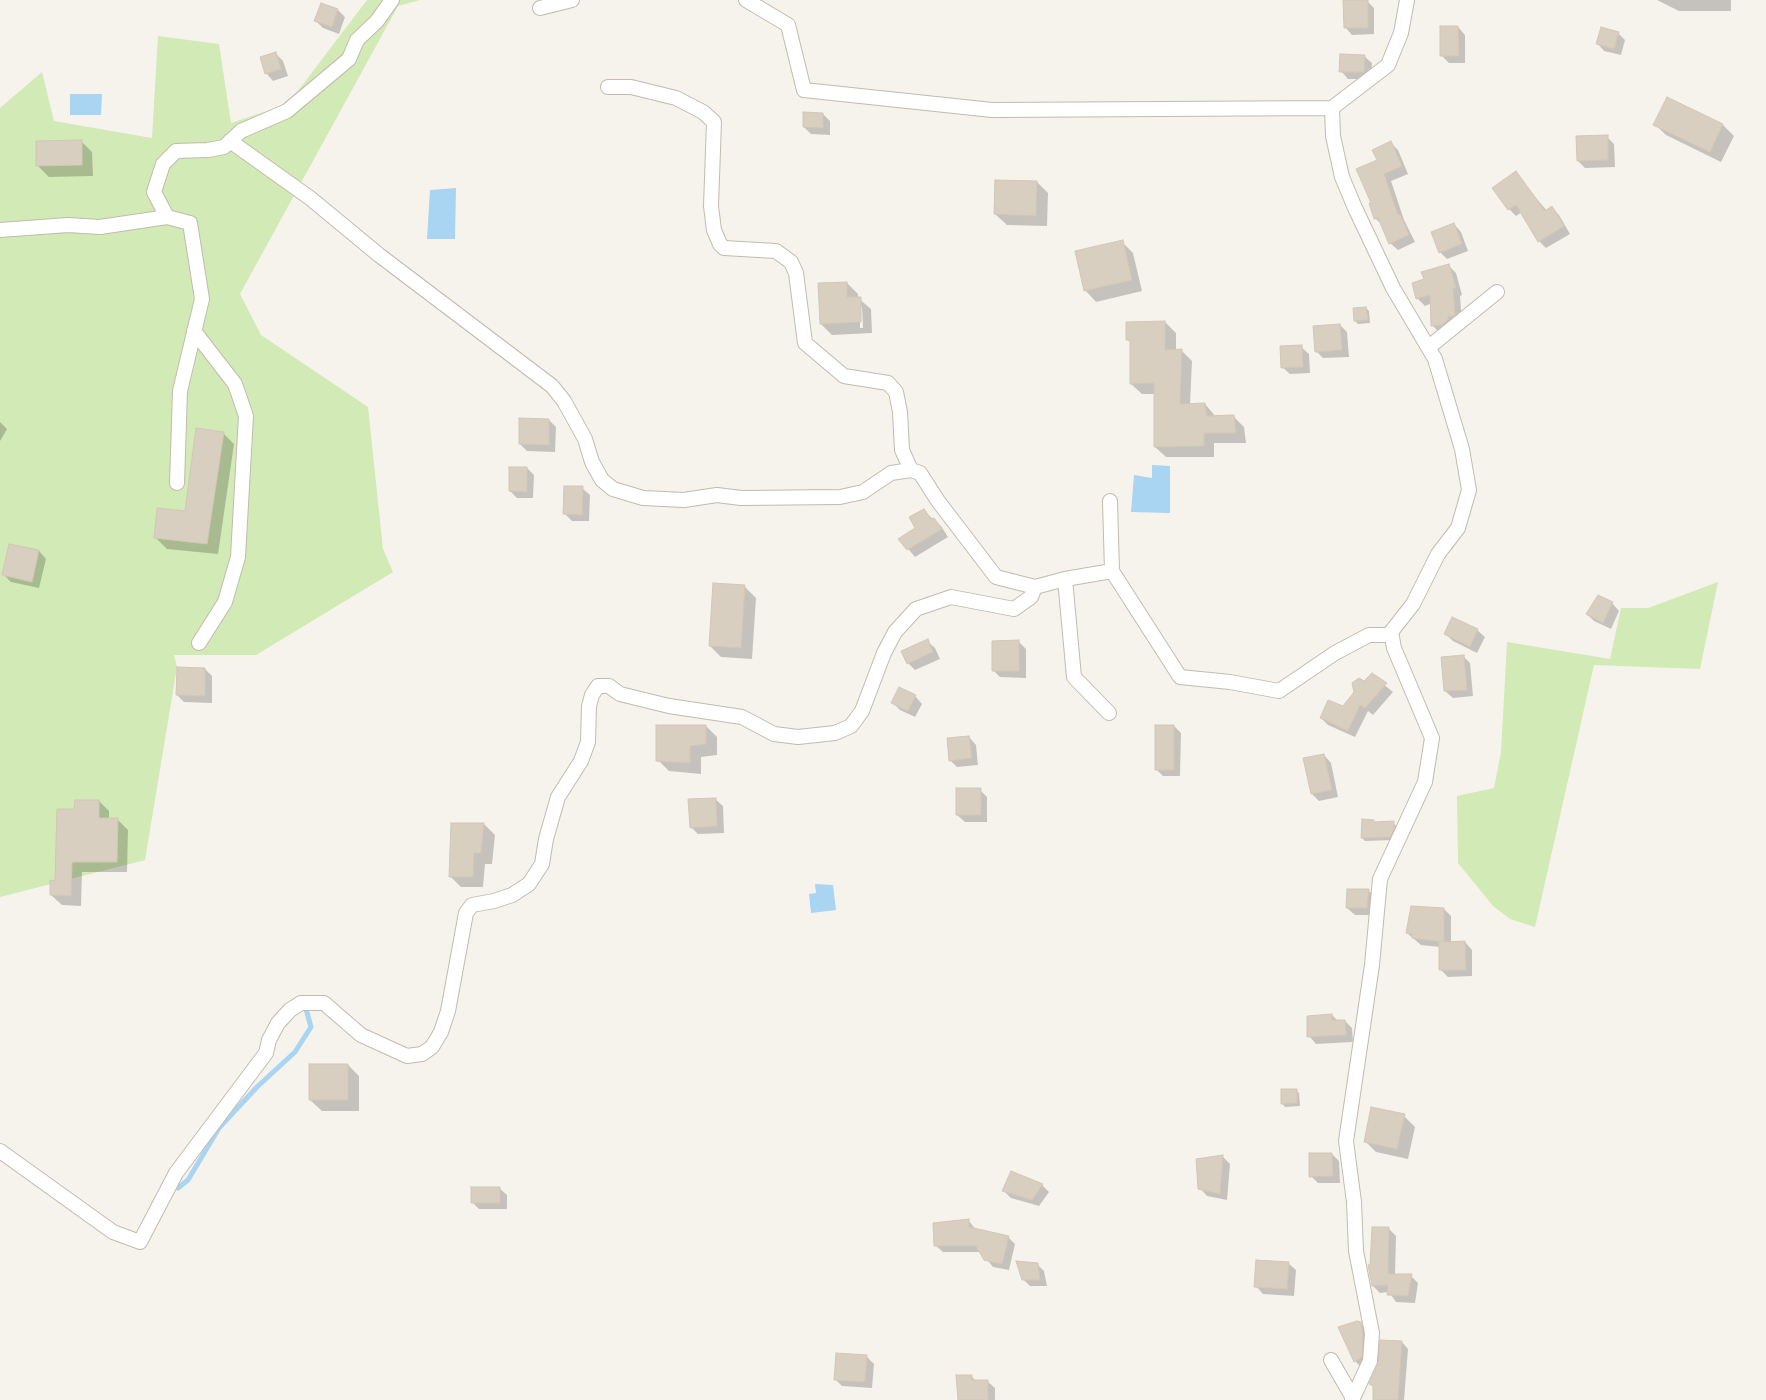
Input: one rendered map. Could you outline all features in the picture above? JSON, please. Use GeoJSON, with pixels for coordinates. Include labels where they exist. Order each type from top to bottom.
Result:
{"type":"FeatureCollection","features":[{"type":"Feature","properties":{"kind":"street"},"geometry":{"type":"LineString","coordinates":[[167,217],[154,192],[163,164],[176,151],[208,150],[224,147],[240,131],[288,111],[350,59],[356,40],[377,20],[392,0]]}},
{"type":"Feature","properties":{"kind":"street"},"geometry":{"type":"LineString","coordinates":[[540,8],[572,0]]}},
{"type":"Feature","properties":{"kind":"street"},"geometry":{"type":"LineString","coordinates":[[746,0],[788,25],[804,90],[992,110],[1332,108],[1388,65],[1401,33],[1406,0]]}},
{"type":"Feature","properties":{"kind":"street"},"geometry":{"type":"LineString","coordinates":[[608,87],[631,87],[676,98],[703,112],[714,122],[711,206],[714,230],[720,244],[724,248],[776,252],[791,262],[796,273],[806,343],[844,376],[888,383],[896,392],[900,412],[902,450],[911,470]]}},
{"type":"Feature","properties":{"kind":"street"},"geometry":{"type":"LineString","coordinates":[[1332,108],[1333,136],[1340,168],[1355,208],[1393,288],[1435,359],[1462,449],[1469,490],[1458,528],[1438,554],[1413,604],[1392,635],[1394,648],[1432,738],[1425,782],[1380,879],[1372,965],[1346,1141],[1354,1202],[1356,1251],[1372,1333],[1370,1361],[1352,1399]]}},
{"type":"Feature","properties":{"kind":"street"},"geometry":{"type":"LineString","coordinates":[[230,141],[310,198],[379,255],[552,386],[564,401],[585,439],[602,480],[613,489],[643,498],[684,500],[717,495],[741,498],[840,497],[863,492],[892,473],[911,470],[920,473],[938,501],[996,577],[1035,587],[1065,579],[1112,571]]}},
{"type":"Feature","properties":{"kind":"street"},"geometry":{"type":"LineString","coordinates":[[0,230],[68,224],[100,227],[167,217],[190,223],[202,299],[180,391],[177,483]]}},
{"type":"Feature","properties":{"kind":"street"},"geometry":{"type":"LineString","coordinates":[[1429,347],[1497,292]]}},
{"type":"Feature","properties":{"kind":"street"},"geometry":{"type":"LineString","coordinates":[[194,331],[235,384],[246,416],[238,557],[225,602],[199,643]]}},
{"type":"Feature","properties":{"kind":"street"},"geometry":{"type":"LineString","coordinates":[[1110,501],[1112,571],[1180,677],[1230,682],[1279,691],[1335,653],[1369,635],[1392,635]]}},
{"type":"Feature","properties":{"kind":"street"},"geometry":{"type":"LineString","coordinates":[[1065,579],[1074,677],[1109,713]]}},
{"type":"Feature","properties":{"kind":"street"},"geometry":{"type":"LineString","coordinates":[[0,1151],[113,1232],[140,1242],[176,1173],[266,1053],[278,1023],[290,1010],[301,1003],[324,1003],[361,1035],[407,1056],[422,1054],[432,1047],[441,1032],[448,1011],[459,961],[466,913],[472,905],[494,902],[512,895],[529,884],[542,864],[546,839],[558,797],[581,761],[588,742],[588,706],[598,686],[609,686],[620,694],[661,704],[742,717],[774,734],[798,737],[835,733],[851,726],[862,711],[884,653],[895,632],[916,609],[951,597],[1014,609],[1031,597],[1035,587]]}},
{"type":"Feature","properties":{"kind":"street"},"geometry":{"type":"LineString","coordinates":[[1331,1360],[1352,1399]]}},
{"type":"Feature","properties":{"kind":"green space"},"geometry":{"type":"Polygon","coordinates":[[[367,0],[420,0],[398,6],[240,294],[261,335],[368,407],[383,549],[393,572],[256,655],[174,655],[177,667],[145,860],[0,897],[0,108],[42,72],[54,121],[152,138],[158,36],[219,44],[231,123],[288,104],[367,0]]]}},
{"type":"Feature","properties":{"kind":"green space"},"geometry":{"type":"Polygon","coordinates":[[[1718,582],[1700,669],[1594,665],[1535,927],[1510,919],[1493,906],[1458,863],[1457,796],[1494,788],[1501,752],[1507,642],[1610,659],[1621,608],[1648,608],[1718,582]]]}},
{"type":"Feature","properties":{"kind":"water"},"geometry":{"type":"Polygon","coordinates":[[[70,94],[102,94],[101,115],[70,115],[70,94]]]}},
{"type":"Feature","properties":{"kind":"water"},"geometry":{"type":"Polygon","coordinates":[[[456,188],[455,239],[427,239],[430,190],[456,188]]]}},
{"type":"Feature","properties":{"kind":"water"},"geometry":{"type":"Polygon","coordinates":[[[1152,465],[1170,466],[1170,513],[1131,512],[1134,475],[1152,478],[1152,465]]]}},
{"type":"Feature","properties":{"kind":"water"},"geometry":{"type":"Polygon","coordinates":[[[815,884],[833,885],[836,910],[811,913],[809,894],[816,893],[815,884]]]}},
{"type":"Feature","properties":{"kind":"building"},"geometry":{"type":"Polygon","coordinates":[[[1343,0],[1368,0],[1368,28],[1344,28],[1343,0]]]}},
{"type":"Feature","properties":{"kind":"building"},"geometry":{"type":"Polygon","coordinates":[[[321,3],[338,9],[332,27],[314,21],[321,3]]]}},
{"type":"Feature","properties":{"kind":"building"},"geometry":{"type":"Polygon","coordinates":[[[1440,26],[1458,26],[1459,56],[1440,56],[1440,26]]]}},
{"type":"Feature","properties":{"kind":"building"},"geometry":{"type":"Polygon","coordinates":[[[1601,27],[1619,32],[1614,49],[1596,44],[1601,27]]]}},
{"type":"Feature","properties":{"kind":"building"},"geometry":{"type":"Polygon","coordinates":[[[276,52],[281,69],[265,74],[260,57],[276,52]]]}},
{"type":"Feature","properties":{"kind":"building"},"geometry":{"type":"Polygon","coordinates":[[[1340,54],[1365,55],[1364,72],[1339,72],[1340,54]]]}},
{"type":"Feature","properties":{"kind":"building"},"geometry":{"type":"Polygon","coordinates":[[[1667,97],[1723,124],[1710,152],[1653,125],[1667,97]]]}},
{"type":"Feature","properties":{"kind":"building"},"geometry":{"type":"Polygon","coordinates":[[[803,112],[823,113],[823,128],[803,127],[803,112]]]}},
{"type":"Feature","properties":{"kind":"building"},"geometry":{"type":"Polygon","coordinates":[[[1608,135],[1608,160],[1577,161],[1576,136],[1608,135]]]}},
{"type":"Feature","properties":{"kind":"building"},"geometry":{"type":"Polygon","coordinates":[[[82,140],[82,165],[36,166],[36,141],[82,140]]]}},
{"type":"Feature","properties":{"kind":"building"},"geometry":{"type":"Polygon","coordinates":[[[1391,141],[1402,166],[1384,174],[1398,215],[1400,214],[1409,235],[1389,244],[1378,218],[1374,219],[1369,203],[1371,203],[1356,169],[1377,160],[1372,150],[1391,141]]]}},
{"type":"Feature","properties":{"kind":"building"},"geometry":{"type":"Polygon","coordinates":[[[1516,171],[1545,211],[1552,206],[1564,226],[1538,242],[1516,205],[1508,210],[1492,188],[1516,171]]]}},
{"type":"Feature","properties":{"kind":"building"},"geometry":{"type":"Polygon","coordinates":[[[995,180],[1037,181],[1036,216],[994,214],[995,180]]]}},
{"type":"Feature","properties":{"kind":"building"},"geometry":{"type":"Polygon","coordinates":[[[1454,223],[1462,244],[1439,253],[1431,232],[1454,223]]]}},
{"type":"Feature","properties":{"kind":"building"},"geometry":{"type":"Polygon","coordinates":[[[1123,240],[1132,280],[1084,291],[1075,251],[1123,240]]]}},
{"type":"Feature","properties":{"kind":"building"},"geometry":{"type":"Polygon","coordinates":[[[1449,264],[1456,288],[1453,288],[1455,315],[1448,317],[1448,320],[1442,325],[1431,326],[1430,295],[1416,299],[1412,283],[1424,279],[1421,272],[1449,264]]]}},
{"type":"Feature","properties":{"kind":"building"},"geometry":{"type":"Polygon","coordinates":[[[847,282],[847,297],[861,297],[861,322],[820,324],[818,283],[847,282]]]}},
{"type":"Feature","properties":{"kind":"building"},"geometry":{"type":"Polygon","coordinates":[[[1366,307],[1368,320],[1354,321],[1353,308],[1366,307]]]}},
{"type":"Feature","properties":{"kind":"building"},"geometry":{"type":"Polygon","coordinates":[[[1165,321],[1165,350],[1182,349],[1180,404],[1205,403],[1207,416],[1234,415],[1236,433],[1204,433],[1204,446],[1154,447],[1154,383],[1130,384],[1130,340],[1126,340],[1126,322],[1165,321]]]}},
{"type":"Feature","properties":{"kind":"building"},"geometry":{"type":"Polygon","coordinates":[[[1340,324],[1342,350],[1315,352],[1313,326],[1340,324]]]}},
{"type":"Feature","properties":{"kind":"building"},"geometry":{"type":"Polygon","coordinates":[[[1302,345],[1303,367],[1281,368],[1280,346],[1302,345]]]}},
{"type":"Feature","properties":{"kind":"building"},"geometry":{"type":"Polygon","coordinates":[[[519,418],[549,419],[549,445],[519,444],[519,418]]]}},
{"type":"Feature","properties":{"kind":"building"},"geometry":{"type":"Polygon","coordinates":[[[196,428],[224,432],[207,544],[154,538],[157,508],[185,511],[196,428]]]}},
{"type":"Feature","properties":{"kind":"building"},"geometry":{"type":"Polygon","coordinates":[[[509,467],[527,467],[527,492],[509,491],[509,467]]]}},
{"type":"Feature","properties":{"kind":"building"},"geometry":{"type":"Polygon","coordinates":[[[564,486],[583,486],[582,515],[563,514],[564,486]]]}},
{"type":"Feature","properties":{"kind":"building"},"geometry":{"type":"Polygon","coordinates":[[[924,509],[942,529],[907,550],[898,539],[915,528],[909,517],[924,509]]]}},
{"type":"Feature","properties":{"kind":"building"},"geometry":{"type":"Polygon","coordinates":[[[9,544],[39,550],[32,582],[2,575],[9,544]]]}},
{"type":"Feature","properties":{"kind":"building"},"geometry":{"type":"Polygon","coordinates":[[[713,583],[745,585],[741,648],[709,646],[713,583]]]}},
{"type":"Feature","properties":{"kind":"building"},"geometry":{"type":"Polygon","coordinates":[[[1598,595],[1613,602],[1603,623],[1586,614],[1598,595]]]}},
{"type":"Feature","properties":{"kind":"building"},"geometry":{"type":"Polygon","coordinates":[[[1452,617],[1478,629],[1470,647],[1444,634],[1452,617]]]}},
{"type":"Feature","properties":{"kind":"building"},"geometry":{"type":"Polygon","coordinates":[[[928,639],[933,652],[907,664],[901,651],[928,639]]]}},
{"type":"Feature","properties":{"kind":"building"},"geometry":{"type":"Polygon","coordinates":[[[1019,640],[1019,671],[992,671],[992,641],[1019,640]]]}},
{"type":"Feature","properties":{"kind":"building"},"geometry":{"type":"Polygon","coordinates":[[[1464,655],[1467,690],[1444,691],[1441,657],[1464,655]]]}},
{"type":"Feature","properties":{"kind":"building"},"geometry":{"type":"Polygon","coordinates":[[[177,667],[205,668],[205,696],[176,695],[177,667]]]}},
{"type":"Feature","properties":{"kind":"building"},"geometry":{"type":"Polygon","coordinates":[[[1372,673],[1387,683],[1365,708],[1360,705],[1348,731],[1320,718],[1328,700],[1343,706],[1354,692],[1352,683],[1359,678],[1364,681],[1372,673]]]}},
{"type":"Feature","properties":{"kind":"building"},"geometry":{"type":"Polygon","coordinates":[[[899,687],[916,695],[908,711],[891,703],[899,687]]]}},
{"type":"Feature","properties":{"kind":"building"},"geometry":{"type":"Polygon","coordinates":[[[656,725],[706,725],[706,744],[690,746],[690,763],[656,761],[656,725]]]}},
{"type":"Feature","properties":{"kind":"building"},"geometry":{"type":"Polygon","coordinates":[[[1155,725],[1174,725],[1174,770],[1155,770],[1155,725]]]}},
{"type":"Feature","properties":{"kind":"building"},"geometry":{"type":"Polygon","coordinates":[[[969,736],[972,758],[949,761],[947,738],[969,736]]]}},
{"type":"Feature","properties":{"kind":"building"},"geometry":{"type":"Polygon","coordinates":[[[1324,754],[1332,790],[1311,794],[1303,758],[1324,754]]]}},
{"type":"Feature","properties":{"kind":"building"},"geometry":{"type":"Polygon","coordinates":[[[956,788],[981,788],[981,815],[956,815],[956,788]]]}},
{"type":"Feature","properties":{"kind":"building"},"geometry":{"type":"Polygon","coordinates":[[[716,798],[717,826],[690,828],[688,799],[716,798]]]}},
{"type":"Feature","properties":{"kind":"building"},"geometry":{"type":"Polygon","coordinates":[[[75,800],[99,800],[99,818],[118,818],[117,862],[72,862],[71,896],[50,895],[50,880],[55,881],[57,809],[74,809],[75,800]]]}},
{"type":"Feature","properties":{"kind":"building"},"geometry":{"type":"Polygon","coordinates":[[[1362,819],[1374,820],[1374,822],[1394,821],[1394,829],[1390,837],[1361,838],[1362,819]]]}},
{"type":"Feature","properties":{"kind":"building"},"geometry":{"type":"Polygon","coordinates":[[[451,823],[484,823],[481,853],[474,853],[473,877],[449,877],[451,823]]]}},
{"type":"Feature","properties":{"kind":"building"},"geometry":{"type":"Polygon","coordinates":[[[1347,889],[1369,889],[1367,908],[1346,908],[1347,889]]]}},
{"type":"Feature","properties":{"kind":"building"},"geometry":{"type":"Polygon","coordinates":[[[1411,906],[1444,908],[1444,942],[1465,941],[1466,970],[1439,970],[1439,942],[1442,942],[1412,938],[1412,934],[1406,933],[1411,906]]]}},
{"type":"Feature","properties":{"kind":"building"},"geometry":{"type":"Polygon","coordinates":[[[1332,1014],[1332,1020],[1345,1020],[1346,1035],[1307,1037],[1307,1016],[1332,1014]]]}},
{"type":"Feature","properties":{"kind":"building"},"geometry":{"type":"Polygon","coordinates":[[[309,1064],[348,1064],[348,1100],[309,1100],[309,1064]]]}},
{"type":"Feature","properties":{"kind":"building"},"geometry":{"type":"Polygon","coordinates":[[[1281,1089],[1297,1089],[1297,1103],[1281,1104],[1281,1089]]]}},
{"type":"Feature","properties":{"kind":"building"},"geometry":{"type":"Polygon","coordinates":[[[1371,1107],[1405,1114],[1397,1149],[1364,1142],[1371,1107]]]}},
{"type":"Feature","properties":{"kind":"building"},"geometry":{"type":"Polygon","coordinates":[[[1309,1153],[1332,1153],[1333,1176],[1309,1177],[1309,1153]]]}},
{"type":"Feature","properties":{"kind":"building"},"geometry":{"type":"Polygon","coordinates":[[[1223,1155],[1220,1194],[1198,1189],[1196,1159],[1223,1155]]]}},
{"type":"Feature","properties":{"kind":"building"},"geometry":{"type":"Polygon","coordinates":[[[1011,1171],[1043,1184],[1032,1200],[1002,1191],[1011,1171]]]}},
{"type":"Feature","properties":{"kind":"building"},"geometry":{"type":"Polygon","coordinates":[[[471,1187],[500,1187],[500,1203],[471,1203],[471,1187]]]}},
{"type":"Feature","properties":{"kind":"building"},"geometry":{"type":"Polygon","coordinates":[[[969,1219],[969,1227],[1009,1236],[1002,1264],[984,1260],[976,1246],[934,1246],[933,1223],[969,1219]]]}},
{"type":"Feature","properties":{"kind":"building"},"geometry":{"type":"Polygon","coordinates":[[[1372,1227],[1389,1227],[1388,1274],[1412,1274],[1408,1296],[1387,1295],[1388,1285],[1372,1286],[1368,1265],[1370,1265],[1372,1227]]]}},
{"type":"Feature","properties":{"kind":"building"},"geometry":{"type":"Polygon","coordinates":[[[1256,1260],[1289,1262],[1287,1289],[1254,1287],[1256,1260]]]}},
{"type":"Feature","properties":{"kind":"building"},"geometry":{"type":"Polygon","coordinates":[[[1016,1261],[1038,1263],[1040,1280],[1022,1280],[1016,1261]]]}},
{"type":"Feature","properties":{"kind":"building"},"geometry":{"type":"Polygon","coordinates":[[[1357,1321],[1361,1322],[1363,1334],[1362,1357],[1354,1362],[1338,1327],[1357,1321]]]}},
{"type":"Feature","properties":{"kind":"building"},"geometry":{"type":"Polygon","coordinates":[[[1380,1340],[1402,1341],[1398,1400],[1373,1400],[1373,1385],[1369,1384],[1378,1364],[1380,1340]]]}},
{"type":"Feature","properties":{"kind":"building"},"geometry":{"type":"Polygon","coordinates":[[[836,1353],[867,1355],[865,1382],[834,1380],[836,1353]]]}},
{"type":"Feature","properties":{"kind":"building"},"geometry":{"type":"Polygon","coordinates":[[[956,1375],[972,1375],[972,1380],[988,1380],[988,1400],[958,1400],[956,1375]]]}},
{"type":"Feature","properties":{"kind":"waterway"},"geometry":{"type":"LineString","coordinates":[[178,1188],[188,1180],[219,1128],[257,1087],[295,1052],[311,1027],[306,1009]]}}]}
